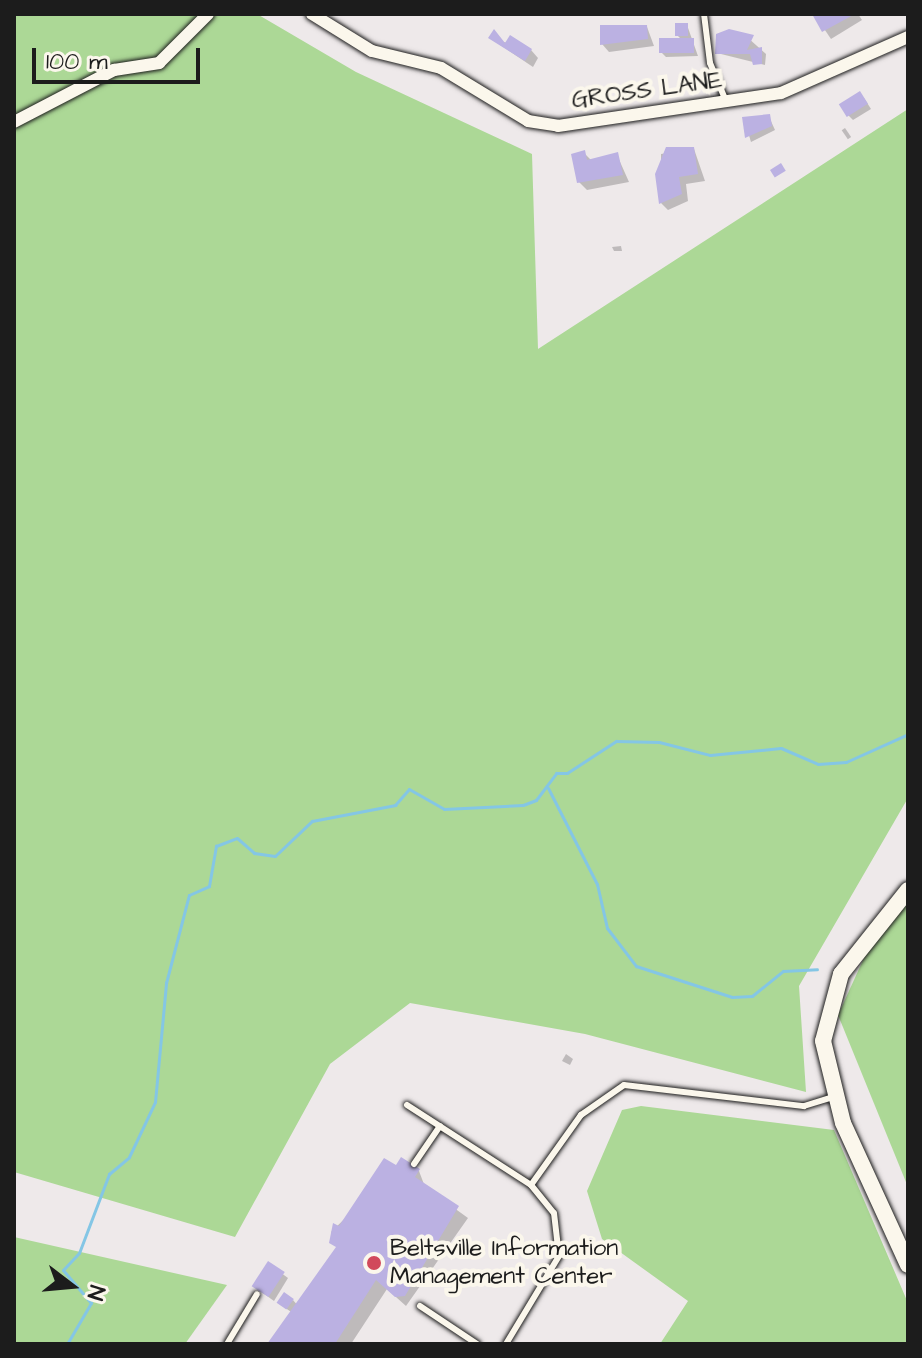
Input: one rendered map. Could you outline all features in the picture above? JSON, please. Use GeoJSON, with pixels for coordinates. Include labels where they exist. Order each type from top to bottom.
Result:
{"type":"FeatureCollection","features":[{"type":"Feature","properties":{"kind":"street"},"geometry":{"type":"LineString","coordinates":[[14,122],[114,70],[159,63],[208,14]]}},
{"type":"Feature","properties":{"kind":"street","name":"GROSS LANE"},"geometry":{"type":"LineString","coordinates":[[312,14],[372,51],[452,72],[541,124],[726,101],[814,83],[908,37]]}},
{"type":"Feature","properties":{"kind":"street"},"geometry":{"type":"LineString","coordinates":[[908,890],[832,991],[823,1041],[833,1097],[908,1265]]}},
{"type":"Feature","properties":{"kind":"lane"},"geometry":{"type":"LineString","coordinates":[[704,14],[710,63],[726,101]]}},
{"type":"Feature","properties":{"kind":"lane"},"geometry":{"type":"LineString","coordinates":[[531,1185],[581,1115],[624,1085],[804,1106],[833,1097]]}},
{"type":"Feature","properties":{"kind":"lane"},"geometry":{"type":"LineString","coordinates":[[407,1105],[531,1185],[554,1213],[561,1245],[553,1272],[506,1344]]}},
{"type":"Feature","properties":{"kind":"lane"},"geometry":{"type":"LineString","coordinates":[[414,1164],[440,1126]]}},
{"type":"Feature","properties":{"kind":"lane"},"geometry":{"type":"LineString","coordinates":[[227,1344],[257,1294]]}},
{"type":"Feature","properties":{"kind":"lane"},"geometry":{"type":"LineString","coordinates":[[420,1306],[477,1344]]}},
{"type":"Feature","properties":{"kind":"green space"},"geometry":{"type":"Polygon","coordinates":[[[14,14],[257,14],[356,72],[532,154],[538,349],[908,109],[908,798],[799,986],[806,1092],[585,1034],[410,1003],[330,1064],[235,1237],[14,1172],[14,14]]]}},
{"type":"Feature","properties":{"kind":"green space"},"geometry":{"type":"Polygon","coordinates":[[[908,896],[908,1187],[838,1015],[864,958],[908,896]]]}},
{"type":"Feature","properties":{"kind":"green space"},"geometry":{"type":"Polygon","coordinates":[[[641,1106],[834,1130],[908,1303],[908,1344],[660,1344],[688,1301],[602,1239],[587,1191],[622,1110],[641,1106]]]}},
{"type":"Feature","properties":{"kind":"green space"},"geometry":{"type":"Polygon","coordinates":[[[14,1237],[227,1285],[185,1344],[14,1344],[14,1237]]]}},
{"type":"Feature","properties":{"kind":"building"},"geometry":{"type":"Polygon","coordinates":[[[812,14],[855,14],[822,32],[812,14]]]}},
{"type":"Feature","properties":{"kind":"building"},"geometry":{"type":"Polygon","coordinates":[[[675,23],[688,23],[688,36],[675,36],[675,23]]]}},
{"type":"Feature","properties":{"kind":"building"},"geometry":{"type":"Polygon","coordinates":[[[600,25],[647,25],[648,39],[600,45],[600,25]]]}},
{"type":"Feature","properties":{"kind":"building"},"geometry":{"type":"Polygon","coordinates":[[[494,29],[505,43],[510,35],[532,49],[525,61],[488,38],[494,29]]]}},
{"type":"Feature","properties":{"kind":"building"},"geometry":{"type":"Polygon","coordinates":[[[729,29],[754,35],[747,50],[762,47],[762,64],[753,65],[750,54],[715,54],[716,34],[729,29]]]}},
{"type":"Feature","properties":{"kind":"building"},"geometry":{"type":"Polygon","coordinates":[[[659,38],[694,38],[694,53],[659,53],[659,38]]]}},
{"type":"Feature","properties":{"kind":"building"},"geometry":{"type":"Polygon","coordinates":[[[860,91],[868,104],[847,117],[839,104],[860,91]]]}},
{"type":"Feature","properties":{"kind":"building"},"geometry":{"type":"Polygon","coordinates":[[[770,114],[772,126],[745,138],[742,117],[770,114]]]}},
{"type":"Feature","properties":{"kind":"building"},"geometry":{"type":"Polygon","coordinates":[[[666,147],[694,147],[698,174],[679,177],[682,194],[659,204],[655,174],[666,147]]]}},
{"type":"Feature","properties":{"kind":"building"},"geometry":{"type":"Polygon","coordinates":[[[585,150],[587,160],[618,152],[623,175],[577,183],[571,154],[585,150]]]}},
{"type":"Feature","properties":{"kind":"building"},"geometry":{"type":"Polygon","coordinates":[[[781,163],[786,171],[775,178],[770,170],[781,163]]]}},
{"type":"Feature","properties":{"kind":"building","name":"Beltsville Information Management Center"},"geometry":{"type":"Polygon","coordinates":[[[401,1157],[420,1169],[415,1177],[459,1206],[405,1296],[395,1297],[376,1280],[335,1344],[267,1344],[336,1247],[329,1243],[333,1223],[339,1226],[384,1158],[396,1165],[401,1157]]]}},
{"type":"Feature","properties":{"kind":"building"},"geometry":{"type":"Polygon","coordinates":[[[268,1261],[285,1272],[268,1297],[252,1286],[268,1261]]]}},
{"type":"Feature","properties":{"kind":"building"},"geometry":{"type":"Polygon","coordinates":[[[284,1292],[294,1299],[286,1310],[277,1303],[284,1292]]]}},
{"type":"Feature","properties":{"kind":"waterway"},"geometry":{"type":"LineString","coordinates":[[67,1344],[91,1303],[63,1270],[79,1253],[109,1174],[129,1157],[155,1102],[166,983],[189,895],[209,886],[216,846],[237,838],[254,853],[275,856],[312,821],[395,805],[409,789],[444,809],[523,805],[536,800],[556,773],[567,773],[616,741],[659,742],[710,755],[781,748],[818,764],[846,762],[908,734]]}},
{"type":"Feature","properties":{"kind":"waterway"},"geometry":{"type":"LineString","coordinates":[[548,788],[597,884],[607,928],[636,966],[732,997],[752,996],[783,971],[817,969]]}},
{"type":"Feature","properties":{"kind":"place","name":"Beltsville Information Management Center"},"geometry":{"type":"Point","coordinates":[374,1263]}}]}
